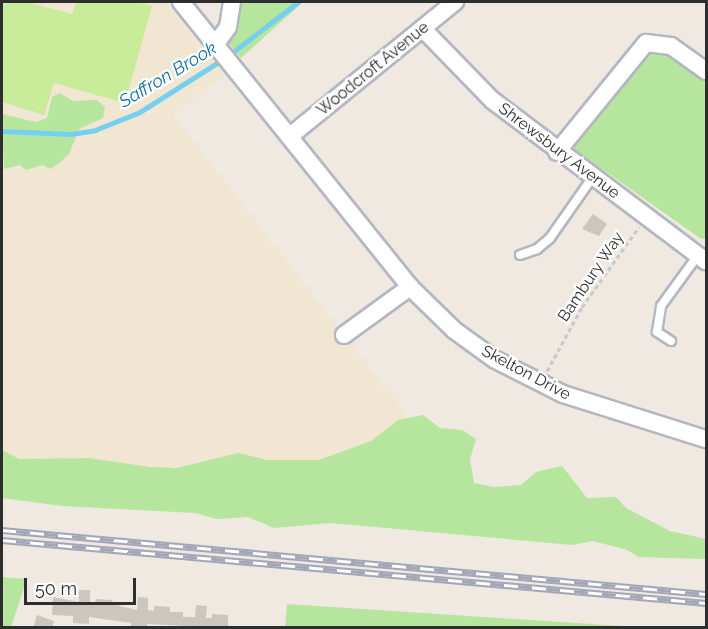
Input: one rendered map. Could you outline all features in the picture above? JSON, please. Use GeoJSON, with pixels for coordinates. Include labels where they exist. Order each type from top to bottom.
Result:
{"type":"FeatureCollection","features":[{"type":"Feature","properties":{"kind":"street","name":"Skelton Drive"},"geometry":{"type":"LineString","coordinates":[[181,2],[410,287],[454,330],[494,359],[540,384],[607,411],[706,439]]}},
{"type":"Feature","properties":{"kind":"street"},"geometry":{"type":"LineString","coordinates":[[215,45],[228,27],[232,2]]}},
{"type":"Feature","properties":{"kind":"street","name":"Woodcroft Avenue"},"geometry":{"type":"LineString","coordinates":[[290,136],[455,2]]}},
{"type":"Feature","properties":{"kind":"street","name":"Shrewsbury Avenue"},"geometry":{"type":"LineString","coordinates":[[423,29],[492,100],[557,152],[702,258]]}},
{"type":"Feature","properties":{"kind":"street"},"geometry":{"type":"LineString","coordinates":[[557,152],[646,43],[671,46],[706,71]]}},
{"type":"Feature","properties":{"kind":"street"},"geometry":{"type":"LineString","coordinates":[[344,335],[410,287]]}},
{"type":"Feature","properties":{"kind":"lane"},"geometry":{"type":"LineString","coordinates":[[520,255],[537,249],[550,238],[592,178]]}},
{"type":"Feature","properties":{"kind":"lane"},"geometry":{"type":"LineString","coordinates":[[671,341],[657,332],[661,306],[702,258]]}},
{"type":"Feature","properties":{"kind":"path","name":"Bambury Way"},"geometry":{"type":"LineString","coordinates":[[540,384],[582,307],[646,216]]}},
{"type":"Feature","properties":{"kind":"shaded area"},"geometry":{"type":"Polygon","coordinates":[[[2,2],[166,2],[224,75],[173,115],[412,422],[444,472],[111,472],[2,461],[2,2]]]}},
{"type":"Feature","properties":{"kind":"green space"},"geometry":{"type":"Polygon","coordinates":[[[2,2],[27,2],[72,14],[76,2],[138,2],[152,6],[125,103],[54,83],[44,115],[2,102],[2,2]]]}},
{"type":"Feature","properties":{"kind":"green space"},"geometry":{"type":"Polygon","coordinates":[[[233,2],[303,2],[241,58],[225,39],[233,2]]]}},
{"type":"Feature","properties":{"kind":"green space"},"geometry":{"type":"Polygon","coordinates":[[[658,50],[669,52],[706,81],[706,238],[701,239],[574,149],[576,138],[644,54],[658,50]]]}},
{"type":"Feature","properties":{"kind":"green space"},"geometry":{"type":"Polygon","coordinates":[[[60,93],[73,101],[97,100],[105,107],[103,118],[79,129],[69,154],[50,169],[43,165],[26,170],[20,165],[4,169],[2,114],[36,122],[47,118],[52,97],[60,93]]]}},
{"type":"Feature","properties":{"kind":"green space"},"geometry":{"type":"Polygon","coordinates":[[[423,415],[440,428],[462,430],[476,439],[470,459],[474,483],[494,487],[521,485],[536,472],[562,466],[587,498],[616,497],[626,508],[670,531],[706,539],[706,559],[639,557],[625,549],[592,541],[572,545],[331,523],[274,528],[248,517],[217,519],[195,513],[62,506],[2,498],[2,450],[19,459],[89,458],[150,467],[177,468],[238,453],[267,460],[319,460],[371,441],[398,420],[423,415]]]}},
{"type":"Feature","properties":{"kind":"green space"},"geometry":{"type":"Polygon","coordinates":[[[2,577],[27,579],[11,627],[2,627],[2,577]]]}},
{"type":"Feature","properties":{"kind":"green space"},"geometry":{"type":"Polygon","coordinates":[[[287,604],[637,627],[285,627],[287,604]]]}},
{"type":"Feature","properties":{"kind":"building"},"geometry":{"type":"Polygon","coordinates":[[[593,214],[607,224],[599,236],[582,229],[593,214]]]}},
{"type":"Feature","properties":{"kind":"building"},"geometry":{"type":"Polygon","coordinates":[[[79,590],[90,590],[90,603],[95,603],[96,599],[112,600],[112,604],[137,610],[138,597],[148,598],[148,610],[154,611],[154,606],[170,607],[170,612],[183,612],[183,617],[195,617],[196,605],[207,606],[206,618],[212,618],[212,614],[228,615],[228,628],[147,624],[147,628],[131,628],[131,623],[89,617],[89,624],[73,623],[73,616],[52,615],[53,597],[79,602],[79,590]]]}},
{"type":"Feature","properties":{"kind":"building"},"geometry":{"type":"Polygon","coordinates":[[[37,615],[54,621],[52,628],[33,628],[37,615]]]}},
{"type":"Feature","properties":{"kind":"waterway","name":"Saffron Brook"},"geometry":{"type":"LineString","coordinates":[[229,55],[298,2]]}},
{"type":"Feature","properties":{"kind":"waterway","name":"Saffron Brook"},"geometry":{"type":"LineString","coordinates":[[2,131],[71,134],[95,130],[140,112],[222,60]]}},
{"type":"Feature","properties":{"kind":"railway"},"geometry":{"type":"LineString","coordinates":[[2,530],[706,594]]}},
{"type":"Feature","properties":{"kind":"railway"},"geometry":{"type":"LineString","coordinates":[[2,540],[706,603]]}}]}
